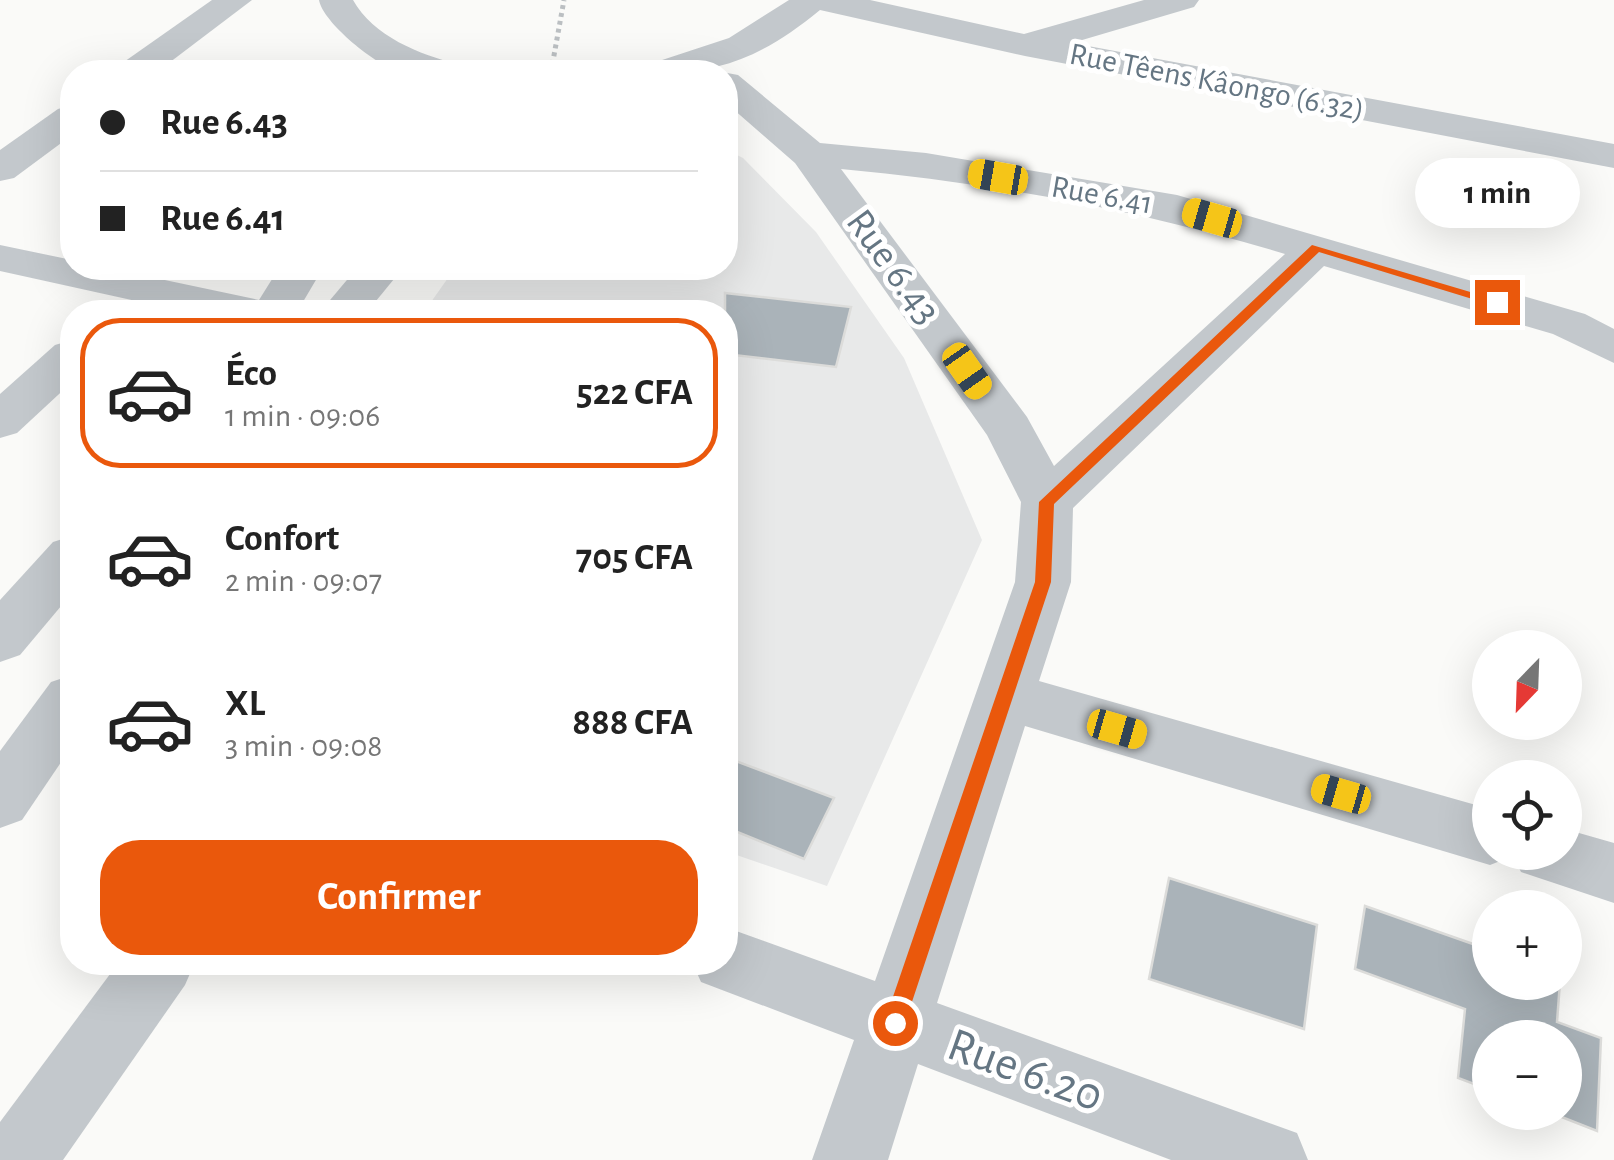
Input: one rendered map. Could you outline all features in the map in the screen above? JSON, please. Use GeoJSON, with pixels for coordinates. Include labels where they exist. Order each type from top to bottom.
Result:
{"type":"FeatureCollection","features":[{"type":"Feature","properties":{"kind":"street"},"geometry":{"type":"LineString","coordinates":[[151,60],[235,0]]}},
{"type":"Feature","properties":{"kind":"street"},"geometry":{"type":"LineString","coordinates":[[336,0],[337,7],[376,46],[405,60]]}},
{"type":"Feature","properties":{"kind":"street"},"geometry":{"type":"LineString","coordinates":[[732,60],[810,0]]}},
{"type":"Feature","properties":{"kind":"street","name":"Rue Têens Kâongo (6.32)"},"geometry":{"type":"LineString","coordinates":[[822,0],[1024,46],[1614,156]]}},
{"type":"Feature","properties":{"kind":"street"},"geometry":{"type":"LineString","coordinates":[[1024,46],[1182,0]]}},
{"type":"Feature","properties":{"kind":"street","name":"Rue 6.43"},"geometry":{"type":"LineString","coordinates":[[738,94],[809,154],[1009,429],[1046,502],[1043,582],[850,1160]]}},
{"type":"Feature","properties":{"kind":"street"},"geometry":{"type":"LineString","coordinates":[[0,169],[60,126]]}},
{"type":"Feature","properties":{"kind":"street","name":"Rue 6.41"},"geometry":{"type":"LineString","coordinates":[[809,154],[926,165],[1177,208],[1569,324],[1614,348]]}},
{"type":"Feature","properties":{"kind":"street"},"geometry":{"type":"LineString","coordinates":[[1046,502],[1317,248]]}},
{"type":"Feature","properties":{"kind":"street"},"geometry":{"type":"LineString","coordinates":[[0,258],[60,277]]}},
{"type":"Feature","properties":{"kind":"street"},"geometry":{"type":"LineString","coordinates":[[69,280],[132,300]]}},
{"type":"Feature","properties":{"kind":"street"},"geometry":{"type":"LineString","coordinates":[[353,300],[371,280]]}},
{"type":"Feature","properties":{"kind":"street"},"geometry":{"type":"LineString","coordinates":[[0,421],[60,367]]}},
{"type":"Feature","properties":{"kind":"street"},"geometry":{"type":"LineString","coordinates":[[0,639],[60,570]]}},
{"type":"Feature","properties":{"kind":"street"},"geometry":{"type":"LineString","coordinates":[[1006,696],[1472,832]]}},
{"type":"Feature","properties":{"kind":"street"},"geometry":{"type":"LineString","coordinates":[[1582,863],[1614,873]]}},
{"type":"Feature","properties":{"kind":"street","name":"Rue 6.20"},"geometry":{"type":"LineString","coordinates":[[738,963],[1270,1160]]}},
{"type":"Feature","properties":{"kind":"street"},"geometry":{"type":"LineString","coordinates":[[18,1160],[152,975]]}},
{"type":"Feature","properties":{"kind":"path"},"geometry":{"type":"LineString","coordinates":[[553,60],[564,0]]}},
{"type":"Feature","properties":{"kind":"shaded area"},"geometry":{"type":"Polygon","coordinates":[[[738,156],[816,232],[904,358],[982,540],[827,886],[738,855],[738,300],[432,300],[447,280],[738,280],[738,156]]]}},
{"type":"Feature","properties":{"kind":"building"},"geometry":{"type":"Polygon","coordinates":[[[725,293],[851,307],[836,367],[738,356],[738,300],[725,300],[725,293]]]}},
{"type":"Feature","properties":{"kind":"building"},"geometry":{"type":"Polygon","coordinates":[[[738,762],[834,798],[804,859],[738,832],[738,762]]]}},
{"type":"Feature","properties":{"kind":"building"},"geometry":{"type":"Polygon","coordinates":[[[1169,878],[1317,925],[1304,1029],[1149,979],[1169,878]]]}},
{"type":"Feature","properties":{"kind":"building"},"geometry":{"type":"Polygon","coordinates":[[[1365,906],[1472,944],[1472,1000],[1559,1000],[1557,1020],[1472,1020],[1472,1083],[1458,1078],[1465,1009],[1355,969],[1365,906]]]}},
{"type":"Feature","properties":{"kind":"building"},"geometry":{"type":"Polygon","coordinates":[[[1582,1031],[1601,1038],[1597,1131],[1582,1125],[1582,1031]]]}},
{"type":"Feature","properties":{"kind":"route"},"geometry":{"type":"LineString","coordinates":[[895,1023],[1043,582],[1046,502],[1317,248],[1497,302]]}}]}
